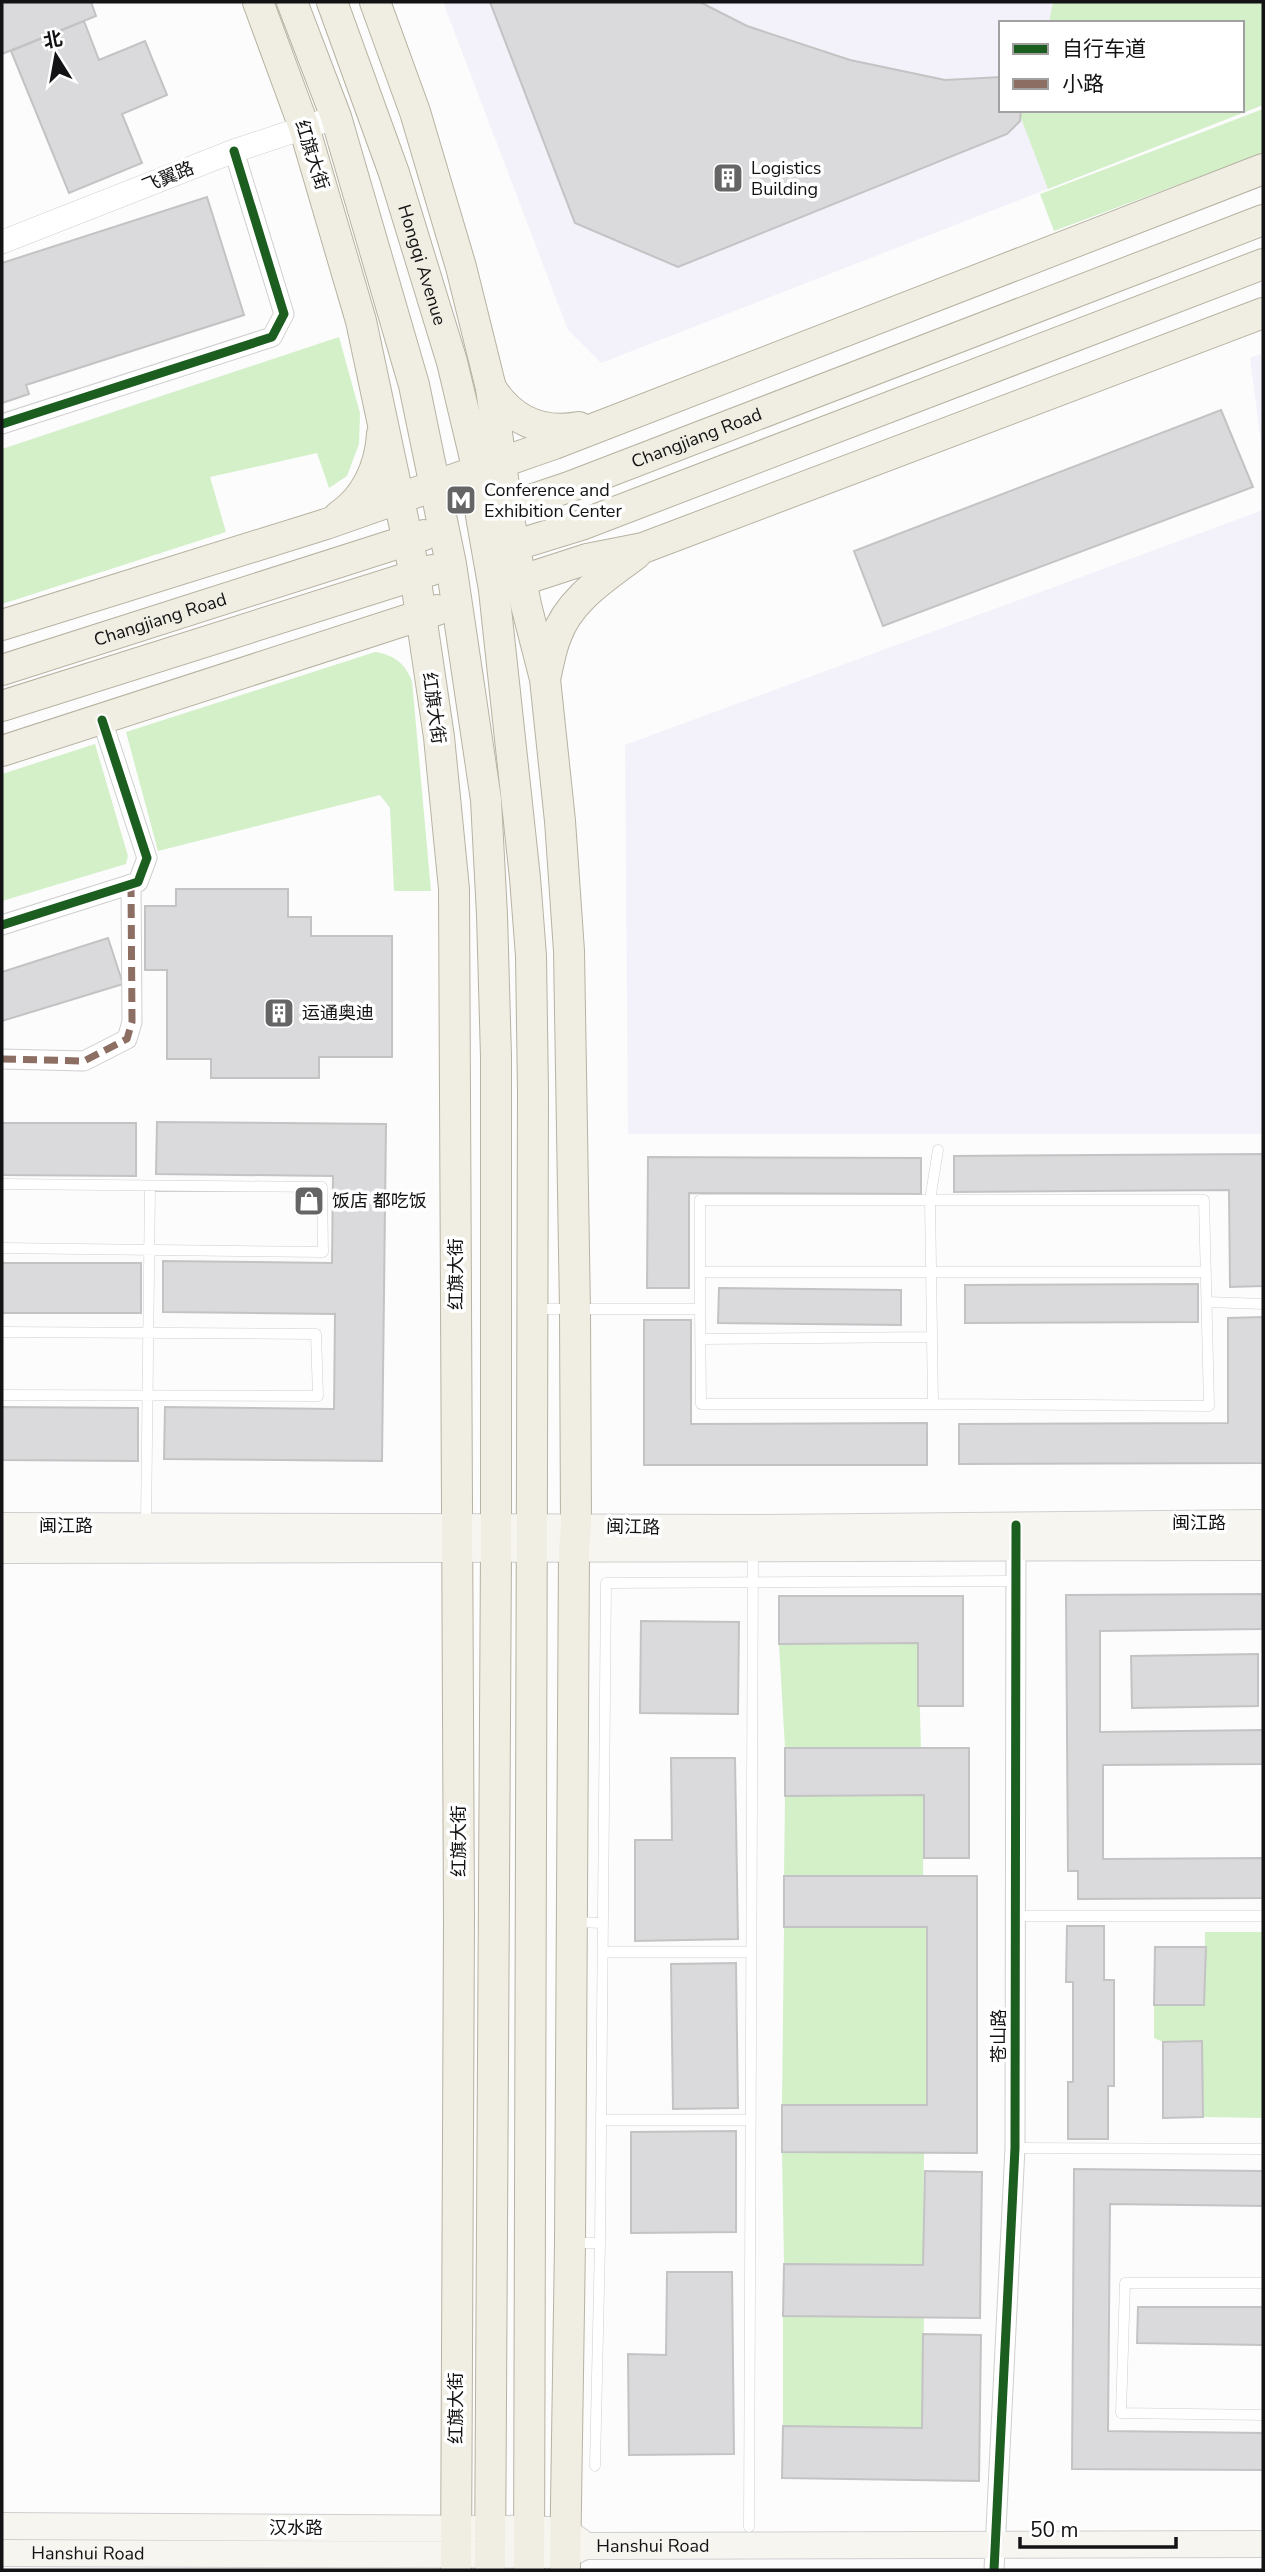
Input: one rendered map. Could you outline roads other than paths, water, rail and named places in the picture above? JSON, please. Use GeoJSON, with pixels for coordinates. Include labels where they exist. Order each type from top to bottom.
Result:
{"type":"FeatureCollection","features":[{"type":"Feature","properties":{"kind":"main road","name":"红旗大街"},"geometry":{"type":"LineString","coordinates":[[258,2],[304,127],[361,321],[415,576],[439,737],[454,889],[459,1934],[456,2551]]}},
{"type":"Feature","properties":{"kind":"main road"},"geometry":{"type":"LineString","coordinates":[[292,2],[336,117],[398,326],[414,386],[444,529]]}},
{"type":"Feature","properties":{"kind":"main road","name":"Hongqi Avenue"},"geometry":{"type":"LineString","coordinates":[[332,2],[394,173],[452,362],[489,467]]}},
{"type":"Feature","properties":{"kind":"main road"},"geometry":{"type":"LineString","coordinates":[[375,2],[415,112],[461,267],[491,388],[489,467],[494,512],[502,549],[522,580],[545,678],[561,821],[569,951],[575,1310],[570,1922],[570,2550]]}},
{"type":"Feature","properties":{"kind":"main road"},"geometry":{"type":"LineString","coordinates":[[2,625],[326,524],[489,467],[617,420],[1263,169]]}},
{"type":"Feature","properties":{"kind":"main road","name":"Changjiang Road"},"geometry":{"type":"LineString","coordinates":[[2,670],[569,488],[1263,220]]}},
{"type":"Feature","properties":{"kind":"main road","name":"Changjiang Road"},"geometry":{"type":"LineString","coordinates":[[2,706],[581,525],[1263,264]]}},
{"type":"Feature","properties":{"kind":"main road"},"geometry":{"type":"LineString","coordinates":[[2,751],[587,559],[643,548],[1263,313]]}},
{"type":"Feature","properties":{"kind":"main road"},"geometry":{"type":"LineString","coordinates":[[491,388],[505,409],[542,428],[572,428],[617,420]]}},
{"type":"Feature","properties":{"kind":"main road"},"geometry":{"type":"LineString","coordinates":[[326,524],[350,509],[364,492],[379,454],[383,423]]}},
{"type":"Feature","properties":{"kind":"main road","name":"红旗大街"},"geometry":{"type":"LineString","coordinates":[[444,529],[486,800],[496,1057],[490,2551]]}},
{"type":"Feature","properties":{"kind":"main road"},"geometry":{"type":"LineString","coordinates":[[545,678],[555,637],[573,607],[600,581],[643,548]]}},
{"type":"Feature","properties":{"kind":"main road"},"geometry":{"type":"LineString","coordinates":[[502,549],[494,590],[525,878],[531,956],[534,1093],[530,2551]]}},
{"type":"Feature","properties":{"kind":"main road"},"geometry":{"type":"LineString","coordinates":[[330,643],[365,638],[390,640],[410,650],[430,679]]}},
{"type":"Feature","properties":{"kind":"main road","name":"闽江路"},"geometry":{"type":"LineString","coordinates":[[2,1549],[457,1538],[1016,1536],[1263,1523]]}},
{"type":"Feature","properties":{"kind":"main road","name":"闽江路"},"geometry":{"type":"LineString","coordinates":[[2,1526],[146,1527],[457,1538]]}},
{"type":"Feature","properties":{"kind":"main road","name":"闽江路"},"geometry":{"type":"LineString","coordinates":[[1016,1536],[1263,1546]]}},
{"type":"Feature","properties":{"kind":"main road","name":"汉水路"},"geometry":{"type":"LineString","coordinates":[[2,2526],[456,2551],[530,2551]]}},
{"type":"Feature","properties":{"kind":"main road","name":"Hanshui Road"},"geometry":{"type":"LineString","coordinates":[[530,2551],[994,2558],[1263,2544]]}},
{"type":"Feature","properties":{"kind":"main road","name":"Hanshui Road"},"geometry":{"type":"LineString","coordinates":[[2,2553],[100,2562],[456,2551]]}},
{"type":"Feature","properties":{"kind":"street","name":"飞翼路"},"geometry":{"type":"LineString","coordinates":[[2,242],[234,151],[336,117]]}},
{"type":"Feature","properties":{"kind":"street"},"geometry":{"type":"LineString","coordinates":[[2,425],[272,337],[284,314],[234,151]]}},
{"type":"Feature","properties":{"kind":"street"},"geometry":{"type":"LineString","coordinates":[[2,925],[138,882],[147,858],[102,720]]}},
{"type":"Feature","properties":{"kind":"street"},"geometry":{"type":"LineString","coordinates":[[2,1059],[84,1061],[127,1039],[132,1023],[131,884]]}},
{"type":"Feature","properties":{"kind":"street","name":"苍山路"},"geometry":{"type":"LineString","coordinates":[[994,2558],[1015,2148],[1016,1536]]}},
{"type":"Feature","properties":{"kind":"lane"},"geometry":{"type":"LineString","coordinates":[[933,1404],[930,1200],[938,1150]]}},
{"type":"Feature","properties":{"kind":"lane"},"geometry":{"type":"LineString","coordinates":[[2,1184],[322,1187],[324,1252],[2,1248]]}},
{"type":"Feature","properties":{"kind":"lane"},"geometry":{"type":"LineString","coordinates":[[146,1527],[150,1186]]}},
{"type":"Feature","properties":{"kind":"lane"},"geometry":{"type":"LineString","coordinates":[[700,1200],[1204,1200],[1209,1406],[701,1404],[700,1272],[700,1200]]}},
{"type":"Feature","properties":{"kind":"lane"},"geometry":{"type":"LineString","coordinates":[[700,1272],[1206,1272]]}},
{"type":"Feature","properties":{"kind":"lane"},"geometry":{"type":"LineString","coordinates":[[1207,1302],[1263,1304]]}},
{"type":"Feature","properties":{"kind":"lane"},"geometry":{"type":"LineString","coordinates":[[533,1309],[700,1309]]}},
{"type":"Feature","properties":{"kind":"lane"},"geometry":{"type":"LineString","coordinates":[[2,1332],[316,1334],[318,1396],[2,1395]]}},
{"type":"Feature","properties":{"kind":"lane"},"geometry":{"type":"LineString","coordinates":[[701,1339],[932,1337]]}},
{"type":"Feature","properties":{"kind":"lane"},"geometry":{"type":"LineString","coordinates":[[749,2527],[753,1538]]}},
{"type":"Feature","properties":{"kind":"lane"},"geometry":{"type":"LineString","coordinates":[[595,2466],[600,2243],[606,1583],[752,1580],[1016,1581]]}},
{"type":"Feature","properties":{"kind":"lane"},"geometry":{"type":"LineString","coordinates":[[1015,1916],[1263,1916]]}},
{"type":"Feature","properties":{"kind":"lane"},"geometry":{"type":"LineString","coordinates":[[570,1922],[603,1923]]}},
{"type":"Feature","properties":{"kind":"lane"},"geometry":{"type":"LineString","coordinates":[[603,1952],[751,1952]]}},
{"type":"Feature","properties":{"kind":"lane"},"geometry":{"type":"LineString","coordinates":[[601,2120],[750,2120]]}},
{"type":"Feature","properties":{"kind":"lane"},"geometry":{"type":"LineString","coordinates":[[1015,2148],[1263,2149]]}},
{"type":"Feature","properties":{"kind":"lane"},"geometry":{"type":"LineString","coordinates":[[569,2243],[600,2243]]}},
{"type":"Feature","properties":{"kind":"lane"},"geometry":{"type":"LineString","coordinates":[[1263,2283],[1125,2283],[1121,2413],[1263,2415]]}},
{"type":"Feature","properties":{"kind":"place","name":"Logistics Building"},"geometry":{"type":"Point","coordinates":[728,178]}},
{"type":"Feature","properties":{"kind":"place","name":"Conference and Exhibition Center"},"geometry":{"type":"Point","coordinates":[461,500]}},
{"type":"Feature","properties":{"kind":"place","name":"运通奥迪"},"geometry":{"type":"Point","coordinates":[279,1013]}},
{"type":"Feature","properties":{"kind":"place","name":"饭店 都吃饭"},"geometry":{"type":"Point","coordinates":[309,1201]}}]}
